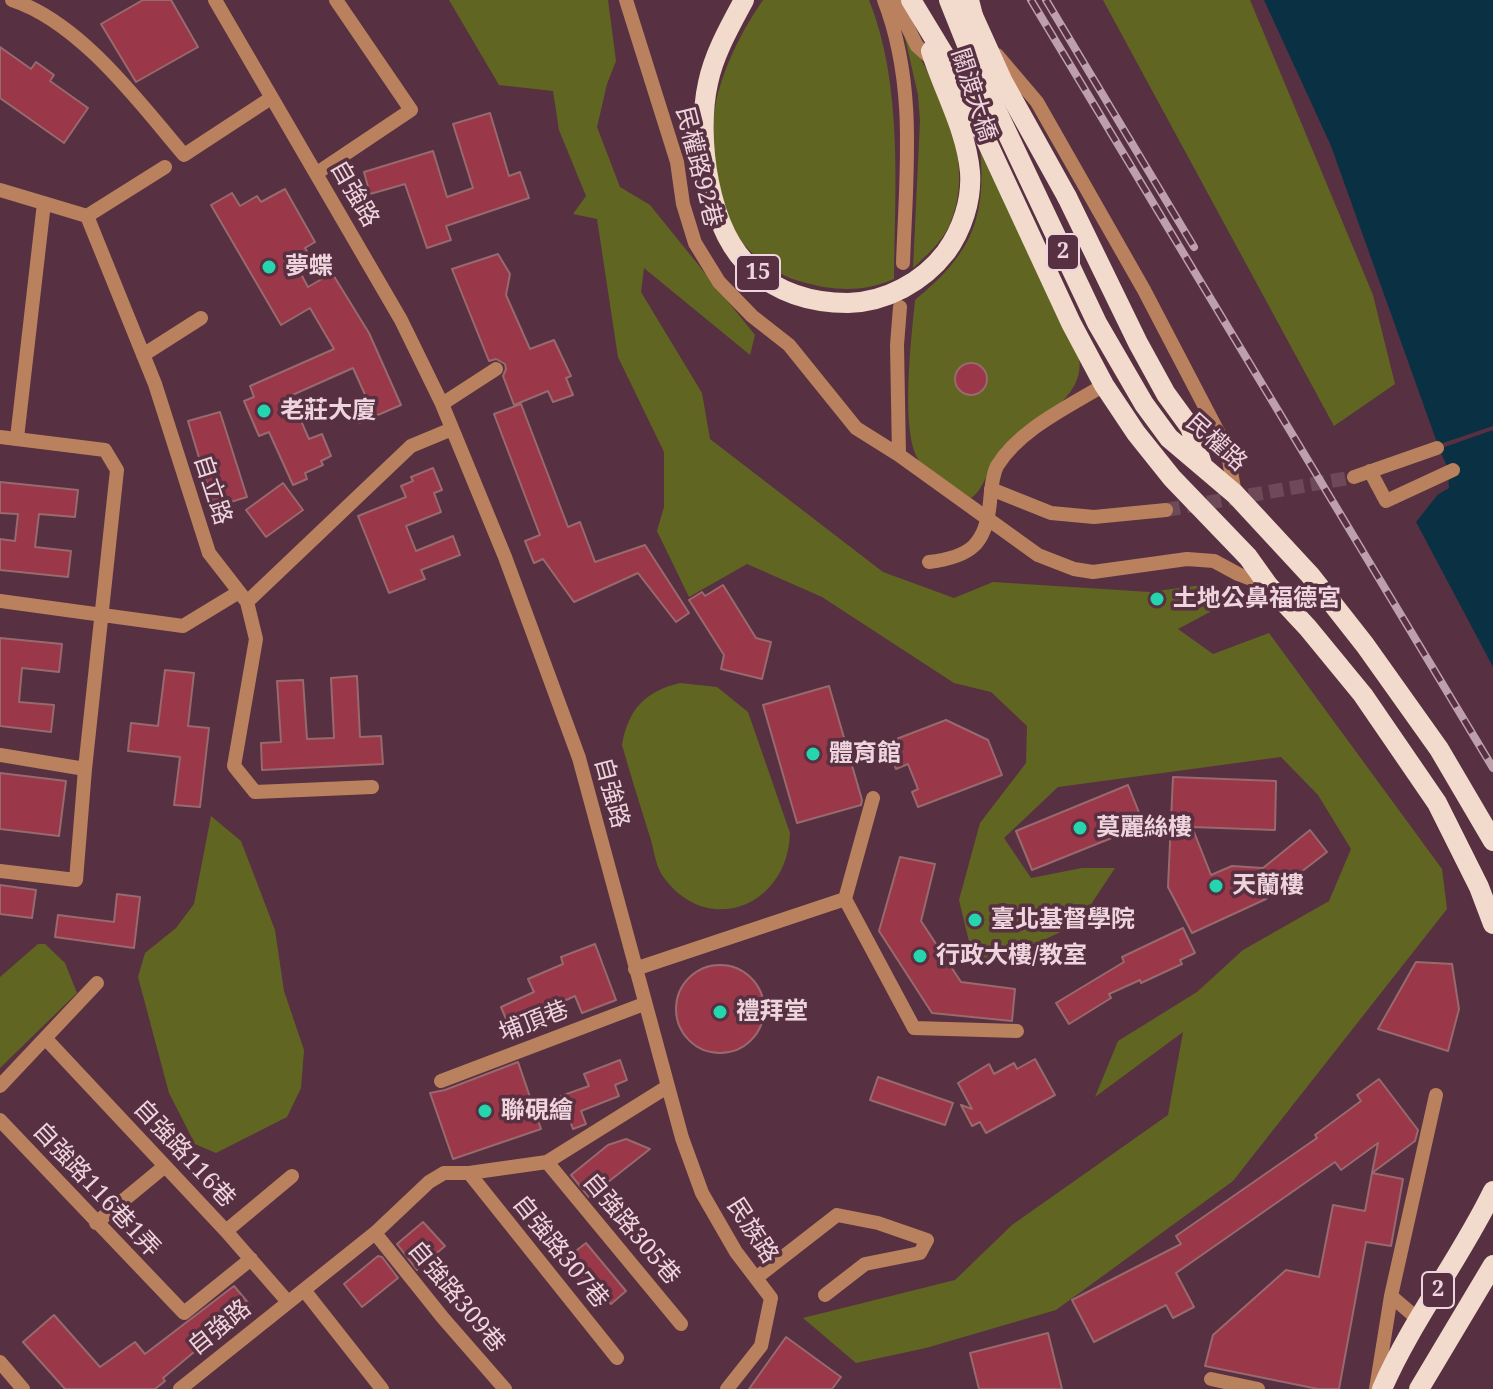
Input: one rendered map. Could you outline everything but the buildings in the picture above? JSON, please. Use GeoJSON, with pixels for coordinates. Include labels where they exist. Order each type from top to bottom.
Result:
{"type":"FeatureCollection","features":[{"type":"Feature","properties":{"kind":"main road","name":"關渡大橋"},"geometry":{"type":"LineString","coordinates":[[744,0],[726,33],[708,81],[702,133],[710,188],[729,240],[752,270],[790,294],[825,303],[864,303],[900,291],[935,267],[955,239],[963,221],[970,172],[959,121],[916,9]]}},
{"type":"Feature","properties":{"kind":"main road"},"geometry":{"type":"LineString","coordinates":[[969,0],[973,16],[1002,80],[1067,197],[1138,343],[1166,394],[1190,427],[1202,464]]}},
{"type":"Feature","properties":{"kind":"main road","name":"2"},"geometry":{"type":"LineString","coordinates":[[916,9],[954,71],[1071,323],[1104,385],[1136,433],[1172,478],[1248,557],[1268,585],[1363,695],[1437,803],[1479,887],[1493,924]]}},
{"type":"Feature","properties":{"kind":"main road","name":"民權路"},"geometry":{"type":"LineString","coordinates":[[953,9],[975,65],[1117,360],[1169,438],[1235,494],[1310,575],[1365,645],[1439,749],[1493,841]]}},
{"type":"Feature","properties":{"kind":"main road","name":"2"},"geometry":{"type":"LineString","coordinates":[[1382,1389],[1419,1320],[1470,1237],[1493,1191]]}},
{"type":"Feature","properties":{"kind":"main road","name":"2"},"geometry":{"type":"LineString","coordinates":[[1419,1389],[1493,1265]]}},
{"type":"Feature","properties":{"kind":"street"},"geometry":{"type":"LineString","coordinates":[[12,0],[51,16],[122,82],[184,155],[271,98]]}},
{"type":"Feature","properties":{"kind":"street","name":"自強路"},"geometry":{"type":"LineString","coordinates":[[180,1389],[375,1233],[429,1182],[444,1173],[469,1173],[547,1162],[667,1087],[579,758],[505,557],[442,404],[401,320],[215,0]]}},
{"type":"Feature","properties":{"kind":"street"},"geometry":{"type":"LineString","coordinates":[[317,173],[411,110],[336,0]]}},
{"type":"Feature","properties":{"kind":"street","name":"民權路92巷"},"geometry":{"type":"LineString","coordinates":[[626,0],[677,162],[683,204],[695,243],[719,282],[752,316],[789,345],[856,428],[899,455]]}},
{"type":"Feature","properties":{"kind":"street"},"geometry":{"type":"LineString","coordinates":[[884,0],[906,80],[908,117],[903,263]]}},
{"type":"Feature","properties":{"kind":"street"},"geometry":{"type":"LineString","coordinates":[[894,0],[917,46],[935,62]]}},
{"type":"Feature","properties":{"kind":"street"},"geometry":{"type":"LineString","coordinates":[[953,9],[1037,102],[1144,290],[1227,449],[1235,494]]}},
{"type":"Feature","properties":{"kind":"street"},"geometry":{"type":"LineString","coordinates":[[0,190],[87,216],[165,167]]}},
{"type":"Feature","properties":{"kind":"street"},"geometry":{"type":"LineString","coordinates":[[17,438],[44,203]]}},
{"type":"Feature","properties":{"kind":"street","name":"自立路"},"geometry":{"type":"LineString","coordinates":[[87,216],[155,384],[209,553],[243,597]]}},
{"type":"Feature","properties":{"kind":"street"},"geometry":{"type":"LineString","coordinates":[[900,307],[897,345],[899,455],[1038,555],[1074,569],[1112,571],[1187,559],[1214,561],[1268,585]]}},
{"type":"Feature","properties":{"kind":"street"},"geometry":{"type":"LineString","coordinates":[[143,355],[201,318]]}},
{"type":"Feature","properties":{"kind":"street"},"geometry":{"type":"LineString","coordinates":[[442,404],[496,369]]}},
{"type":"Feature","properties":{"kind":"street"},"geometry":{"type":"LineString","coordinates":[[929,562],[954,559],[978,545],[988,519],[997,467],[1023,436],[1104,385]]}},
{"type":"Feature","properties":{"kind":"street"},"geometry":{"type":"LineString","coordinates":[[0,601],[183,626],[243,597],[411,446],[452,429]]}},
{"type":"Feature","properties":{"kind":"street"},"geometry":{"type":"LineString","coordinates":[[0,437],[105,450],[117,470],[76,880],[0,871]]}},
{"type":"Feature","properties":{"kind":"street"},"geometry":{"type":"LineString","coordinates":[[1354,477],[1437,448]]}},
{"type":"Feature","properties":{"kind":"street"},"geometry":{"type":"LineString","coordinates":[[1370,471],[1386,501],[1453,470]]}},
{"type":"Feature","properties":{"kind":"street"},"geometry":{"type":"LineString","coordinates":[[991,489],[1051,513],[1094,517],[1166,510]]}},
{"type":"Feature","properties":{"kind":"street"},"geometry":{"type":"LineString","coordinates":[[243,597],[256,639],[234,766],[255,792],[372,787]]}},
{"type":"Feature","properties":{"kind":"street"},"geometry":{"type":"LineString","coordinates":[[0,755],[85,769]]}},
{"type":"Feature","properties":{"kind":"street"},"geometry":{"type":"LineString","coordinates":[[873,798],[845,899],[914,1028],[1017,1031]]}},
{"type":"Feature","properties":{"kind":"street"},"geometry":{"type":"LineString","coordinates":[[635,969],[845,899]]}},
{"type":"Feature","properties":{"kind":"street"},"geometry":{"type":"LineString","coordinates":[[0,1086],[97,983]]}},
{"type":"Feature","properties":{"kind":"street","name":"埔頂巷"},"geometry":{"type":"LineString","coordinates":[[441,1081],[644,1004]]}},
{"type":"Feature","properties":{"kind":"street","name":"自強路116巷"},"geometry":{"type":"LineString","coordinates":[[46,1039],[226,1231],[288,1302]]}},
{"type":"Feature","properties":{"kind":"street","name":"民族路"},"geometry":{"type":"LineString","coordinates":[[667,1087],[702,1193],[736,1252],[771,1298],[761,1346],[727,1389]]}},
{"type":"Feature","properties":{"kind":"street"},"geometry":{"type":"LineString","coordinates":[[1376,1389],[1391,1296],[1436,1095]]}},
{"type":"Feature","properties":{"kind":"street","name":"自強路116巷1弄"},"geometry":{"type":"LineString","coordinates":[[0,1120],[184,1313],[251,1259]]}},
{"type":"Feature","properties":{"kind":"street","name":"自強路305巷"},"geometry":{"type":"LineString","coordinates":[[547,1162],[681,1324]]}},
{"type":"Feature","properties":{"kind":"street"},"geometry":{"type":"LineString","coordinates":[[96,1223],[165,1166]]}},
{"type":"Feature","properties":{"kind":"street","name":"自強路307巷"},"geometry":{"type":"LineString","coordinates":[[469,1173],[617,1358]]}},
{"type":"Feature","properties":{"kind":"street"},"geometry":{"type":"LineString","coordinates":[[226,1231],[292,1176]]}},
{"type":"Feature","properties":{"kind":"street"},"geometry":{"type":"LineString","coordinates":[[756,1278],[837,1215],[878,1223],[927,1240],[920,1253],[865,1264],[825,1295]]}},
{"type":"Feature","properties":{"kind":"street","name":"自強路309巷"},"geometry":{"type":"LineString","coordinates":[[375,1233],[505,1389]]}},
{"type":"Feature","properties":{"kind":"street"},"geometry":{"type":"LineString","coordinates":[[304,1290],[382,1389]]}},
{"type":"Feature","properties":{"kind":"street"},"geometry":{"type":"LineString","coordinates":[[1391,1296],[1419,1320]]}},
{"type":"Feature","properties":{"kind":"street"},"geometry":{"type":"LineString","coordinates":[[0,1362],[23,1389]]}},
{"type":"Feature","properties":{"kind":"street"},"geometry":{"type":"LineString","coordinates":[[1211,1379],[1258,1389]]}},
{"type":"Feature","properties":{"kind":"green space"},"geometry":{"type":"Polygon","coordinates":[[[449,0],[608,0],[616,61],[597,127],[620,187],[650,205],[755,335],[750,355],[644,268],[641,292],[702,393],[710,439],[883,572],[954,598],[993,582],[1150,592],[1216,583],[1225,604],[1178,629],[1213,654],[1269,633],[1442,869],[1447,909],[1233,1181],[1056,1310],[926,1348],[856,1363],[803,1318],[955,1280],[1012,1225],[1168,1115],[1183,1032],[1095,1097],[1118,1041],[1197,992],[1243,950],[1329,901],[1351,849],[1318,795],[1281,757],[1058,787],[1004,838],[1031,878],[1082,868],[1115,868],[1078,924],[998,961],[972,954],[959,900],[980,823],[1026,763],[1027,726],[991,692],[954,683],[822,597],[747,564],[689,597],[657,531],[664,507],[664,452],[618,357],[597,219],[573,214],[586,196],[559,130],[553,91],[499,85],[449,0]]]}},
{"type":"Feature","properties":{"kind":"green space"},"geometry":{"type":"Polygon","coordinates":[[[763,0],[869,0],[880,32],[892,102],[895,138],[894,279],[870,287],[847,289],[811,284],[785,276],[759,260],[748,249],[723,210],[717,187],[714,151],[716,101],[731,56],[763,0]]]}},
{"type":"Feature","properties":{"kind":"green space"},"geometry":{"type":"Polygon","coordinates":[[[1103,0],[1250,0],[1373,295],[1395,384],[1334,426],[1103,0]]]}},
{"type":"Feature","properties":{"kind":"green space"},"geometry":{"type":"Polygon","coordinates":[[[903,29],[929,74],[950,124],[957,150],[959,176],[957,201],[949,226],[938,243],[913,268],[920,121],[918,95],[903,29]]]}},
{"type":"Feature","properties":{"kind":"green space"},"geometry":{"type":"Polygon","coordinates":[[[980,148],[1079,357],[1079,373],[1074,386],[1054,409],[1004,447],[971,498],[937,477],[920,462],[910,430],[908,384],[915,300],[949,267],[971,234],[981,196],[980,148]]]}},
{"type":"Feature","properties":{"kind":"green space"},"geometry":{"type":"Polygon","coordinates":[[[680,683],[717,687],[748,712],[790,833],[786,859],[775,880],[760,896],[742,906],[721,909],[700,906],[680,895],[662,875],[622,745],[629,722],[640,704],[657,691],[680,683]]]}},
{"type":"Feature","properties":{"kind":"green space"},"geometry":{"type":"Polygon","coordinates":[[[211,816],[241,841],[275,930],[284,991],[304,1050],[301,1088],[287,1117],[216,1153],[195,1144],[169,1093],[138,977],[145,953],[176,928],[194,904],[211,816]]]}},
{"type":"Feature","properties":{"kind":"green space"},"geometry":{"type":"Polygon","coordinates":[[[38,944],[45,944],[65,963],[77,993],[0,1068],[0,977],[38,944]]]}},
{"type":"Feature","properties":{"kind":"water"},"geometry":{"type":"Polygon","coordinates":[[[1264,0],[1493,0],[1493,667],[1416,522],[1450,479],[1331,146],[1264,0]]]}},
{"type":"Feature","properties":{"kind":"pier"},"geometry":{"type":"Polygon","coordinates":[[[1493,426],[1493,430],[1439,449],[1447,466],[1449,488],[1427,501],[1446,479],[1432,440],[1437,445],[1493,426]]]}},
{"type":"Feature","properties":{"kind":"tunnel"},"geometry":{"type":"LineString","coordinates":[[1166,510],[1354,477]]}},
{"type":"Feature","properties":{"kind":"railway"},"geometry":{"type":"LineString","coordinates":[[1031,0],[1493,768]]}},
{"type":"Feature","properties":{"kind":"railway"},"geometry":{"type":"LineString","coordinates":[[1046,0],[1194,247]]}},
{"type":"Feature","properties":{"kind":"place","name":"夢蝶"},"geometry":{"type":"Point","coordinates":[269,267]}},
{"type":"Feature","properties":{"kind":"place","name":"老莊大廈"},"geometry":{"type":"Point","coordinates":[264,411]}},
{"type":"Feature","properties":{"kind":"place","name":"土地公鼻福德宮"},"geometry":{"type":"Point","coordinates":[1157,599]}},
{"type":"Feature","properties":{"kind":"place","name":"體育館"},"geometry":{"type":"Point","coordinates":[813,754]}},
{"type":"Feature","properties":{"kind":"place","name":"莫麗絲樓"},"geometry":{"type":"Point","coordinates":[1080,828]}},
{"type":"Feature","properties":{"kind":"place","name":"天蘭樓"},"geometry":{"type":"Point","coordinates":[1216,886]}},
{"type":"Feature","properties":{"kind":"place","name":"臺北基督學院"},"geometry":{"type":"Point","coordinates":[975,920]}},
{"type":"Feature","properties":{"kind":"place","name":"行政大樓/教室"},"geometry":{"type":"Point","coordinates":[920,956]}},
{"type":"Feature","properties":{"kind":"place","name":"禮拜堂"},"geometry":{"type":"Point","coordinates":[720,1012]}},
{"type":"Feature","properties":{"kind":"place","name":"聯硯繪"},"geometry":{"type":"Point","coordinates":[485,1111]}}]}
